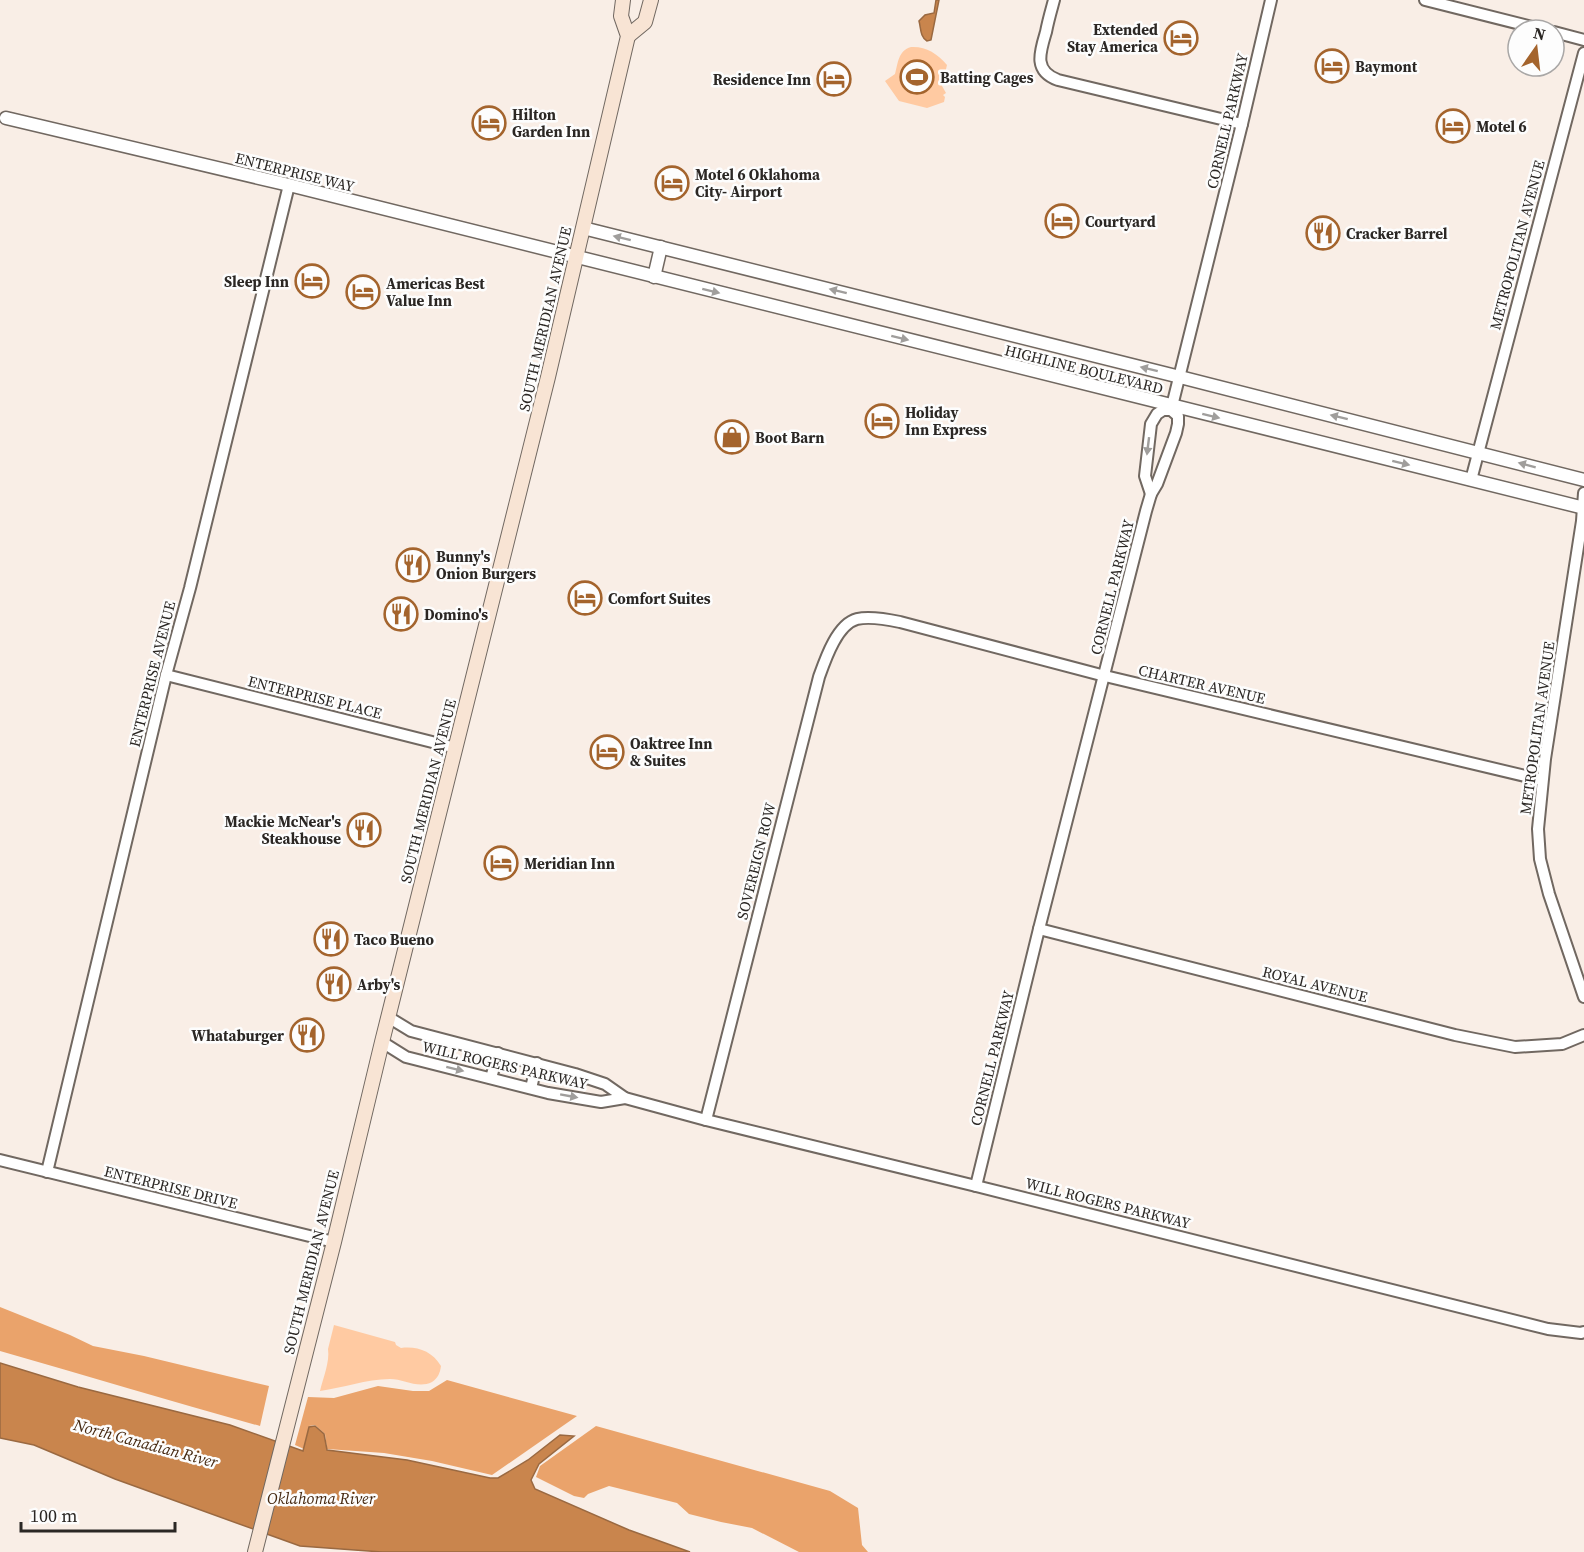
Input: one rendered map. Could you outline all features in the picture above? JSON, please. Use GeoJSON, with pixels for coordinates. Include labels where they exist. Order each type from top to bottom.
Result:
{"type":"FeatureCollection","features":[{"type":"Feature","properties":{"kind":"main road","name":"SOUTH MERIDIAN AVENUE"},"geometry":{"type":"LineString","coordinates":[[255,1552],[334,1242],[577,257],[628,36],[621,16],[623,0]]}},
{"type":"Feature","properties":{"kind":"main road","name":"SOUTH MERIDIAN AVENUE"},"geometry":{"type":"LineString","coordinates":[[628,36],[645,22],[651,0]]}},
{"type":"Feature","properties":{"kind":"street"},"geometry":{"type":"LineString","coordinates":[[1054,0],[1040,52],[1040,60],[1042,68],[1055,80],[1242,124]]}},
{"type":"Feature","properties":{"kind":"street","name":"CORNELL PARKWAY"},"geometry":{"type":"LineString","coordinates":[[976,1185],[1151,494],[1176,433],[1178,416],[1172,408],[1271,0]]}},
{"type":"Feature","properties":{"kind":"street"},"geometry":{"type":"LineString","coordinates":[[1425,0],[1506,20]]}},
{"type":"Feature","properties":{"kind":"street"},"geometry":{"type":"LineString","coordinates":[[1566,36],[1584,40]]}},
{"type":"Feature","properties":{"kind":"street","name":"METROPOLITAN AVENUE"},"geometry":{"type":"LineString","coordinates":[[1471,480],[1584,53]]}},
{"type":"Feature","properties":{"kind":"street","name":"ENTERPRISE WAY"},"geometry":{"type":"LineString","coordinates":[[6,118],[289,185],[577,257]]}},
{"type":"Feature","properties":{"kind":"street","name":"ENTERPRISE AVENUE"},"geometry":{"type":"LineString","coordinates":[[47,1172],[166,675],[190,588],[289,185]]}},
{"type":"Feature","properties":{"kind":"street","name":"HIGHLINE BOULEVARD"},"geometry":{"type":"LineString","coordinates":[[583,228],[1584,480]]}},
{"type":"Feature","properties":{"kind":"street"},"geometry":{"type":"LineString","coordinates":[[654,277],[661,248]]}},
{"type":"Feature","properties":{"kind":"street","name":"HIGHLINE BOULEVARD"},"geometry":{"type":"LineString","coordinates":[[577,257],[1172,408],[1583,508]]}},
{"type":"Feature","properties":{"kind":"street"},"geometry":{"type":"LineString","coordinates":[[1151,494],[1144,476],[1151,424],[1157,414],[1172,408]]}},
{"type":"Feature","properties":{"kind":"street","name":"METROPOLITAN AVENUE"},"geometry":{"type":"LineString","coordinates":[[1584,493],[1542,780],[1538,829],[1540,859],[1560,931],[1584,997]]}},
{"type":"Feature","properties":{"kind":"street","name":"CHARTER AVENUE"},"geometry":{"type":"LineString","coordinates":[[855,620],[882,619],[900,622],[1105,676],[1542,780]]}},
{"type":"Feature","properties":{"kind":"street","name":"SOVEREIGN ROW"},"geometry":{"type":"LineString","coordinates":[[706,1120],[819,677],[837,637],[855,620]]}},
{"type":"Feature","properties":{"kind":"street","name":"ENTERPRISE PLACE"},"geometry":{"type":"LineString","coordinates":[[166,675],[456,748]]}},
{"type":"Feature","properties":{"kind":"street","name":"ROYAL AVENUE"},"geometry":{"type":"LineString","coordinates":[[1039,929],[1444,1032],[1515,1047],[1562,1044],[1584,1035]]}},
{"type":"Feature","properties":{"kind":"street","name":"WILL ROGERS PARKWAY"},"geometry":{"type":"LineString","coordinates":[[388,1017],[411,1031],[537,1063],[605,1084],[625,1098],[706,1120],[976,1185],[1548,1329],[1584,1332]]}},
{"type":"Feature","properties":{"kind":"street","name":"WILL ROGERS PARKWAY"},"geometry":{"type":"LineString","coordinates":[[382,1042],[406,1057],[531,1088],[601,1102],[625,1098]]}},
{"type":"Feature","properties":{"kind":"street"},"geometry":{"type":"LineString","coordinates":[[491,1078],[498,1053]]}},
{"type":"Feature","properties":{"kind":"street"},"geometry":{"type":"LineString","coordinates":[[531,1088],[537,1063]]}},
{"type":"Feature","properties":{"kind":"street","name":"ENTERPRISE DRIVE"},"geometry":{"type":"LineString","coordinates":[[0,1160],[334,1242]]}},
{"type":"Feature","properties":{"kind":"shaded area","name":"Batting Cages"},"geometry":{"type":"Polygon","coordinates":[[[911,47],[930,51],[947,65],[942,86],[946,93],[943,95],[944,102],[927,108],[899,101],[885,81],[895,74],[903,51],[911,47]]]}},
{"type":"Feature","properties":{"kind":"shaded area"},"geometry":{"type":"Polygon","coordinates":[[[0,1307],[93,1346],[269,1386],[260,1426],[0,1351],[0,1307]]]}},
{"type":"Feature","properties":{"kind":"shaded area"},"geometry":{"type":"Polygon","coordinates":[[[334,1325],[395,1342],[401,1348],[413,1348],[429,1353],[441,1366],[438,1375],[427,1384],[381,1379],[320,1391],[334,1325]]]}},
{"type":"Feature","properties":{"kind":"shaded area"},"geometry":{"type":"Polygon","coordinates":[[[447,1380],[577,1416],[492,1475],[384,1453],[327,1449],[325,1434],[315,1425],[309,1426],[304,1449],[295,1445],[308,1397],[334,1398],[378,1386],[429,1391],[447,1380]]]}},
{"type":"Feature","properties":{"kind":"shaded area"},"geometry":{"type":"Polygon","coordinates":[[[596,1426],[830,1491],[858,1508],[862,1545],[868,1552],[799,1552],[752,1528],[689,1514],[677,1503],[609,1486],[588,1494],[584,1498],[574,1496],[536,1477],[540,1466],[596,1426]]]}},
{"type":"Feature","properties":{"kind":"water"},"geometry":{"type":"Polygon","coordinates":[[[936,0],[939,0],[931,40],[927,41],[922,35],[919,21],[925,15],[934,13],[936,0]]]}},
{"type":"Feature","properties":{"kind":"water","name":"Oklahoma River"},"geometry":{"type":"Polygon","coordinates":[[[0,1363],[78,1387],[230,1425],[303,1451],[309,1427],[315,1426],[324,1434],[327,1450],[407,1460],[490,1478],[498,1478],[528,1460],[560,1435],[574,1436],[539,1464],[531,1480],[535,1489],[629,1530],[690,1552],[382,1552],[300,1546],[115,1479],[34,1445],[0,1438],[0,1363]]]}},
{"type":"Feature","properties":{"kind":"place","name":"Extended Stay America"},"geometry":{"type":"Point","coordinates":[1181,38]}},
{"type":"Feature","properties":{"kind":"place","name":"Baymont"},"geometry":{"type":"Point","coordinates":[1332,66]}},
{"type":"Feature","properties":{"kind":"place","name":"Batting Cages"},"geometry":{"type":"Point","coordinates":[917,77]}},
{"type":"Feature","properties":{"kind":"place","name":"Residence Inn"},"geometry":{"type":"Point","coordinates":[834,79]}},
{"type":"Feature","properties":{"kind":"place","name":"Hilton Garden Inn"},"geometry":{"type":"Point","coordinates":[489,123]}},
{"type":"Feature","properties":{"kind":"place","name":"Motel 6"},"geometry":{"type":"Point","coordinates":[1453,126]}},
{"type":"Feature","properties":{"kind":"place","name":"Motel 6 Oklahoma City- Airport"},"geometry":{"type":"Point","coordinates":[672,183]}},
{"type":"Feature","properties":{"kind":"place","name":"Courtyard"},"geometry":{"type":"Point","coordinates":[1062,221]}},
{"type":"Feature","properties":{"kind":"place","name":"Cracker Barrel"},"geometry":{"type":"Point","coordinates":[1323,233]}},
{"type":"Feature","properties":{"kind":"place","name":"Sleep Inn"},"geometry":{"type":"Point","coordinates":[312,281]}},
{"type":"Feature","properties":{"kind":"place","name":"Americas Best Value Inn"},"geometry":{"type":"Point","coordinates":[363,292]}},
{"type":"Feature","properties":{"kind":"place","name":"Holiday Inn Express"},"geometry":{"type":"Point","coordinates":[882,421]}},
{"type":"Feature","properties":{"kind":"place","name":"Boot Barn"},"geometry":{"type":"Point","coordinates":[732,437]}},
{"type":"Feature","properties":{"kind":"place","name":"Bunny's Onion Burgers"},"geometry":{"type":"Point","coordinates":[413,565]}},
{"type":"Feature","properties":{"kind":"place","name":"Comfort Suites"},"geometry":{"type":"Point","coordinates":[585,598]}},
{"type":"Feature","properties":{"kind":"place","name":"Domino's"},"geometry":{"type":"Point","coordinates":[401,614]}},
{"type":"Feature","properties":{"kind":"place","name":"Oaktree Inn & Suites"},"geometry":{"type":"Point","coordinates":[607,752]}},
{"type":"Feature","properties":{"kind":"place","name":"Mackie McNear's Steakhouse"},"geometry":{"type":"Point","coordinates":[364,830]}},
{"type":"Feature","properties":{"kind":"place","name":"Meridian Inn"},"geometry":{"type":"Point","coordinates":[501,863]}},
{"type":"Feature","properties":{"kind":"place","name":"Taco Bueno"},"geometry":{"type":"Point","coordinates":[331,939]}},
{"type":"Feature","properties":{"kind":"place","name":"Arby's"},"geometry":{"type":"Point","coordinates":[334,984]}},
{"type":"Feature","properties":{"kind":"place","name":"Whataburger"},"geometry":{"type":"Point","coordinates":[307,1035]}},
{"type":"Feature","properties":{"kind":"water label","name":"North Canadian River"},"geometry":{"type":"Point","coordinates":[146,1443]}}]}
